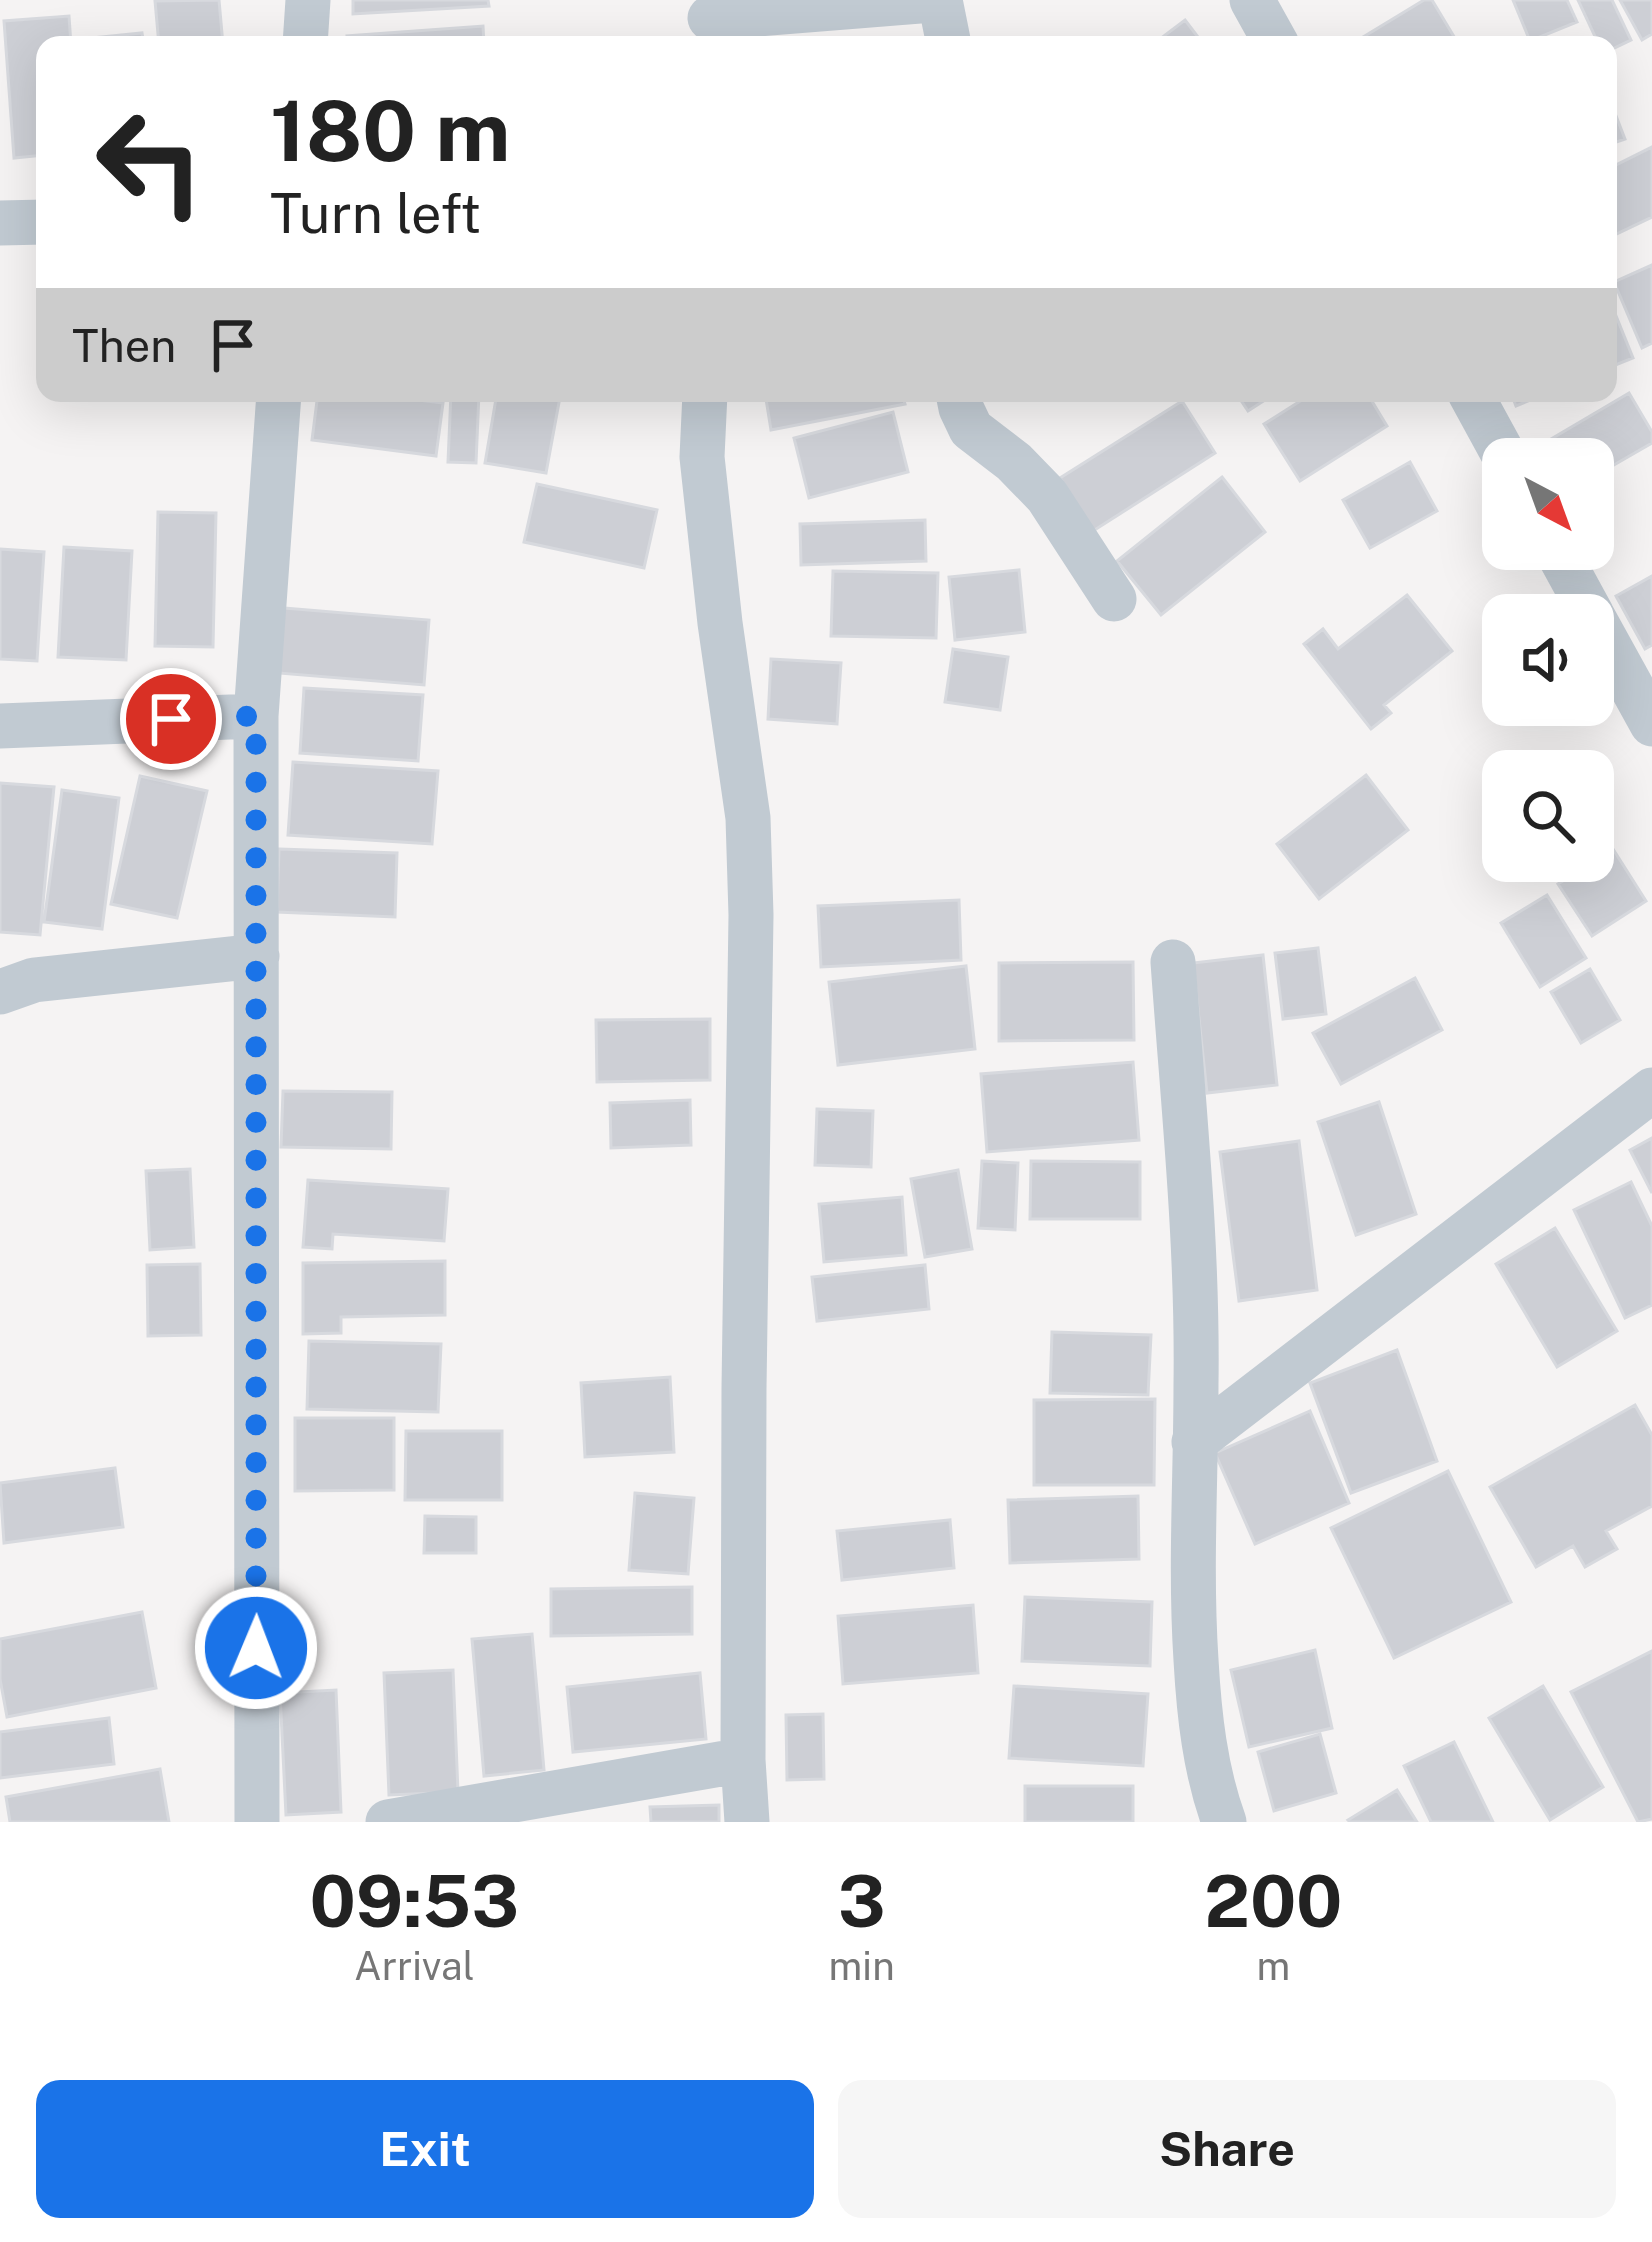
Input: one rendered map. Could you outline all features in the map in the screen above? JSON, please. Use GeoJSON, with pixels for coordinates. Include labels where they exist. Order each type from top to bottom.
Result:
{"type":"FeatureCollection","features":[{"type":"Feature","properties":{"kind":"street"},"geometry":{"type":"LineString","coordinates":[[306,36],[308,0]]}},
{"type":"Feature","properties":{"kind":"street"},"geometry":{"type":"LineString","coordinates":[[710,21],[936,0],[946,36]]}},
{"type":"Feature","properties":{"kind":"street"},"geometry":{"type":"LineString","coordinates":[[1252,0],[1272,36]]}},
{"type":"Feature","properties":{"kind":"street"},"geometry":{"type":"LineString","coordinates":[[0,223],[36,222]]}},
{"type":"Feature","properties":{"kind":"street"},"geometry":{"type":"LineString","coordinates":[[257,1822],[256,716],[278,402]]}},
{"type":"Feature","properties":{"kind":"street"},"geometry":{"type":"LineString","coordinates":[[705,402],[703,457],[748,818],[751,915],[744,1388],[747,1822]]}},
{"type":"Feature","properties":{"kind":"street"},"geometry":{"type":"LineString","coordinates":[[960,402],[971,429],[1014,462],[1047,496],[1114,599]]}},
{"type":"Feature","properties":{"kind":"street"},"geometry":{"type":"LineString","coordinates":[[1475,402],[1495,438]]}},
{"type":"Feature","properties":{"kind":"street"},"geometry":{"type":"LineString","coordinates":[[1614,654],[1652,724]]}},
{"type":"Feature","properties":{"kind":"street"},"geometry":{"type":"LineString","coordinates":[[0,726],[256,716]]}},
{"type":"Feature","properties":{"kind":"street"},"geometry":{"type":"LineString","coordinates":[[0,992],[34,980],[257,956]]}},
{"type":"Feature","properties":{"kind":"street"},"geometry":{"type":"LineString","coordinates":[[1173,962],[1194,1245],[1193,1612],[1199,1708],[1214,1794],[1224,1822]]}},
{"type":"Feature","properties":{"kind":"street"},"geometry":{"type":"LineString","coordinates":[[1194,1442],[1652,1090]]}},
{"type":"Feature","properties":{"kind":"street"},"geometry":{"type":"LineString","coordinates":[[388,1822],[743,1760]]}},
{"type":"Feature","properties":{"kind":"building"},"geometry":{"type":"Polygon","coordinates":[[[219,0],[222,36],[158,36],[155,1],[219,0]]]}},
{"type":"Feature","properties":{"kind":"building"},"geometry":{"type":"Polygon","coordinates":[[[353,0],[488,0],[489,6],[353,14],[353,0]]]}},
{"type":"Feature","properties":{"kind":"building"},"geometry":{"type":"Polygon","coordinates":[[[1424,0],[1432,0],[1454,36],[1365,36],[1424,0]]]}},
{"type":"Feature","properties":{"kind":"building"},"geometry":{"type":"Polygon","coordinates":[[[1513,0],[1567,0],[1577,22],[1542,36],[1528,36],[1513,0]]]}},
{"type":"Feature","properties":{"kind":"building"},"geometry":{"type":"Polygon","coordinates":[[[1578,0],[1612,0],[1631,40],[1617,47],[1617,36],[1595,36],[1578,0]]]}},
{"type":"Feature","properties":{"kind":"building"},"geometry":{"type":"Polygon","coordinates":[[[1620,0],[1652,0],[1652,34],[1642,40],[1620,0]]]}},
{"type":"Feature","properties":{"kind":"building"},"geometry":{"type":"Polygon","coordinates":[[[69,16],[70,36],[36,36],[36,156],[14,158],[4,21],[69,16]]]}},
{"type":"Feature","properties":{"kind":"building"},"geometry":{"type":"Polygon","coordinates":[[[1185,20],[1197,36],[1164,36],[1185,20]]]}},
{"type":"Feature","properties":{"kind":"building"},"geometry":{"type":"Polygon","coordinates":[[[483,26],[484,36],[347,36],[483,26]]]}},
{"type":"Feature","properties":{"kind":"building"},"geometry":{"type":"Polygon","coordinates":[[[1617,118],[1625,139],[1617,142],[1617,118]]]}},
{"type":"Feature","properties":{"kind":"building"},"geometry":{"type":"Polygon","coordinates":[[[1652,147],[1652,217],[1617,234],[1617,164],[1652,147]]]}},
{"type":"Feature","properties":{"kind":"building"},"geometry":{"type":"Polygon","coordinates":[[[1652,265],[1652,343],[1642,348],[1617,289],[1617,281],[1652,265]]]}},
{"type":"Feature","properties":{"kind":"building"},"geometry":{"type":"Polygon","coordinates":[[[1617,318],[1633,358],[1617,364],[1617,318]]]}},
{"type":"Feature","properties":{"kind":"building"},"geometry":{"type":"Polygon","coordinates":[[[1629,393],[1652,432],[1652,443],[1614,465],[1614,438],[1553,438],[1614,402],[1629,393]]]}},
{"type":"Feature","properties":{"kind":"building"},"geometry":{"type":"Polygon","coordinates":[[[317,402],[443,403],[436,456],[312,440],[317,402]]]}},
{"type":"Feature","properties":{"kind":"building"},"geometry":{"type":"Polygon","coordinates":[[[451,402],[479,402],[476,463],[448,462],[451,402]]]}},
{"type":"Feature","properties":{"kind":"building"},"geometry":{"type":"Polygon","coordinates":[[[495,402],[559,402],[546,473],[485,463],[495,402]]]}},
{"type":"Feature","properties":{"kind":"building"},"geometry":{"type":"Polygon","coordinates":[[[766,402],[905,404],[771,430],[766,402]]]}},
{"type":"Feature","properties":{"kind":"building"},"geometry":{"type":"Polygon","coordinates":[[[1180,402],[1215,453],[1093,531],[1060,478],[1180,402]]]}},
{"type":"Feature","properties":{"kind":"building"},"geometry":{"type":"Polygon","coordinates":[[[1299,402],[1372,402],[1387,426],[1300,481],[1264,424],[1299,402]]]}},
{"type":"Feature","properties":{"kind":"building"},"geometry":{"type":"Polygon","coordinates":[[[893,412],[908,472],[809,498],[794,438],[893,412]]]}},
{"type":"Feature","properties":{"kind":"building"},"geometry":{"type":"Polygon","coordinates":[[[1410,462],[1437,511],[1370,548],[1343,500],[1410,462]]]}},
{"type":"Feature","properties":{"kind":"building"},"geometry":{"type":"Polygon","coordinates":[[[1222,477],[1265,532],[1161,615],[1117,561],[1222,477]]]}},
{"type":"Feature","properties":{"kind":"building"},"geometry":{"type":"Polygon","coordinates":[[[537,484],[657,510],[644,568],[524,542],[537,484]]]}},
{"type":"Feature","properties":{"kind":"building"},"geometry":{"type":"Polygon","coordinates":[[[158,512],[216,513],[213,647],[155,646],[158,512]]]}},
{"type":"Feature","properties":{"kind":"building"},"geometry":{"type":"Polygon","coordinates":[[[925,520],[926,561],[801,565],[800,524],[925,520]]]}},
{"type":"Feature","properties":{"kind":"building"},"geometry":{"type":"Polygon","coordinates":[[[64,547],[132,551],[126,660],[58,657],[64,547]]]}},
{"type":"Feature","properties":{"kind":"building"},"geometry":{"type":"Polygon","coordinates":[[[0,549],[44,552],[37,661],[0,659],[0,549]]]}},
{"type":"Feature","properties":{"kind":"building"},"geometry":{"type":"Polygon","coordinates":[[[1019,570],[1025,632],[955,640],[949,577],[1019,570]]]}},
{"type":"Feature","properties":{"kind":"building"},"geometry":{"type":"Polygon","coordinates":[[[833,571],[938,573],[936,638],[831,636],[833,571]]]}},
{"type":"Feature","properties":{"kind":"building"},"geometry":{"type":"Polygon","coordinates":[[[1652,576],[1652,645],[1645,649],[1616,596],[1652,576]]]}},
{"type":"Feature","properties":{"kind":"building"},"geometry":{"type":"Polygon","coordinates":[[[1407,595],[1452,651],[1384,705],[1391,713],[1371,729],[1304,644],[1323,629],[1338,649],[1407,595]]]}},
{"type":"Feature","properties":{"kind":"building"},"geometry":{"type":"Polygon","coordinates":[[[284,608],[429,620],[424,685],[278,673],[284,608]]]}},
{"type":"Feature","properties":{"kind":"building"},"geometry":{"type":"Polygon","coordinates":[[[953,649],[1008,657],[1000,710],[945,702],[953,649]]]}},
{"type":"Feature","properties":{"kind":"building"},"geometry":{"type":"Polygon","coordinates":[[[771,659],[841,663],[837,724],[768,719],[771,659]]]}},
{"type":"Feature","properties":{"kind":"building"},"geometry":{"type":"Polygon","coordinates":[[[304,688],[423,695],[418,761],[300,753],[304,688]]]}},
{"type":"Feature","properties":{"kind":"building"},"geometry":{"type":"Polygon","coordinates":[[[293,762],[438,771],[432,844],[288,835],[293,762]]]}},
{"type":"Feature","properties":{"kind":"building"},"geometry":{"type":"Polygon","coordinates":[[[1366,775],[1408,830],[1319,899],[1277,844],[1366,775]]]}},
{"type":"Feature","properties":{"kind":"building"},"geometry":{"type":"Polygon","coordinates":[[[140,776],[207,791],[177,918],[111,904],[140,776]]]}},
{"type":"Feature","properties":{"kind":"building"},"geometry":{"type":"Polygon","coordinates":[[[0,783],[54,787],[40,935],[0,932],[0,783]]]}},
{"type":"Feature","properties":{"kind":"building"},"geometry":{"type":"Polygon","coordinates":[[[62,790],[119,798],[102,929],[44,922],[62,790]]]}},
{"type":"Feature","properties":{"kind":"building"},"geometry":{"type":"Polygon","coordinates":[[[279,849],[397,853],[395,917],[277,912],[279,849]]]}},
{"type":"Feature","properties":{"kind":"building"},"geometry":{"type":"Polygon","coordinates":[[[1614,851],[1646,901],[1592,936],[1558,884],[1614,882],[1614,851]]]}},
{"type":"Feature","properties":{"kind":"building"},"geometry":{"type":"Polygon","coordinates":[[[1547,895],[1586,958],[1540,987],[1501,923],[1547,895]]]}},
{"type":"Feature","properties":{"kind":"building"},"geometry":{"type":"Polygon","coordinates":[[[959,900],[961,960],[821,967],[818,906],[959,900]]]}},
{"type":"Feature","properties":{"kind":"building"},"geometry":{"type":"Polygon","coordinates":[[[1318,948],[1326,1014],[1283,1019],[1275,953],[1318,948]]]}},
{"type":"Feature","properties":{"kind":"building"},"geometry":{"type":"Polygon","coordinates":[[[1263,955],[1277,1085],[1207,1093],[1193,963],[1263,955]]]}},
{"type":"Feature","properties":{"kind":"building"},"geometry":{"type":"Polygon","coordinates":[[[1133,962],[1134,1040],[999,1041],[999,963],[1133,962]]]}},
{"type":"Feature","properties":{"kind":"building"},"geometry":{"type":"Polygon","coordinates":[[[966,966],[975,1049],[838,1065],[829,982],[966,966]]]}},
{"type":"Feature","properties":{"kind":"building"},"geometry":{"type":"Polygon","coordinates":[[[1590,969],[1620,1020],[1581,1043],[1551,992],[1590,969]]]}},
{"type":"Feature","properties":{"kind":"building"},"geometry":{"type":"Polygon","coordinates":[[[1415,978],[1442,1030],[1341,1084],[1313,1033],[1415,978]]]}},
{"type":"Feature","properties":{"kind":"building"},"geometry":{"type":"Polygon","coordinates":[[[710,1019],[710,1080],[597,1082],[596,1020],[710,1019]]]}},
{"type":"Feature","properties":{"kind":"building"},"geometry":{"type":"Polygon","coordinates":[[[1133,1062],[1139,1140],[987,1152],[981,1074],[1133,1062]]]}},
{"type":"Feature","properties":{"kind":"building"},"geometry":{"type":"Polygon","coordinates":[[[283,1091],[392,1092],[391,1149],[281,1147],[283,1091]]]}},
{"type":"Feature","properties":{"kind":"building"},"geometry":{"type":"Polygon","coordinates":[[[690,1100],[691,1145],[611,1148],[610,1103],[690,1100]]]}},
{"type":"Feature","properties":{"kind":"building"},"geometry":{"type":"Polygon","coordinates":[[[1379,1102],[1416,1214],[1356,1235],[1318,1122],[1379,1102]]]}},
{"type":"Feature","properties":{"kind":"building"},"geometry":{"type":"Polygon","coordinates":[[[817,1109],[873,1111],[871,1167],[815,1165],[817,1109]]]}},
{"type":"Feature","properties":{"kind":"building"},"geometry":{"type":"Polygon","coordinates":[[[1652,1138],[1652,1193],[1630,1150],[1652,1138]]]}},
{"type":"Feature","properties":{"kind":"building"},"geometry":{"type":"Polygon","coordinates":[[[1299,1141],[1317,1290],[1239,1301],[1220,1152],[1299,1141]]]}},
{"type":"Feature","properties":{"kind":"building"},"geometry":{"type":"Polygon","coordinates":[[[982,1161],[1018,1163],[1015,1230],[978,1228],[982,1161]]]}},
{"type":"Feature","properties":{"kind":"building"},"geometry":{"type":"Polygon","coordinates":[[[1031,1161],[1140,1162],[1140,1219],[1030,1219],[1031,1161]]]}},
{"type":"Feature","properties":{"kind":"building"},"geometry":{"type":"Polygon","coordinates":[[[190,1169],[194,1247],[150,1250],[146,1171],[190,1169]]]}},
{"type":"Feature","properties":{"kind":"building"},"geometry":{"type":"Polygon","coordinates":[[[958,1170],[972,1249],[925,1257],[911,1179],[958,1170]]]}},
{"type":"Feature","properties":{"kind":"building"},"geometry":{"type":"Polygon","coordinates":[[[308,1180],[448,1189],[444,1241],[333,1234],[332,1249],[303,1247],[308,1180]]]}},
{"type":"Feature","properties":{"kind":"building"},"geometry":{"type":"Polygon","coordinates":[[[1631,1182],[1652,1226],[1652,1305],[1625,1318],[1574,1210],[1631,1182]]]}},
{"type":"Feature","properties":{"kind":"building"},"geometry":{"type":"Polygon","coordinates":[[[902,1197],[906,1255],[824,1262],[819,1204],[902,1197]]]}},
{"type":"Feature","properties":{"kind":"building"},"geometry":{"type":"Polygon","coordinates":[[[1555,1228],[1617,1331],[1557,1367],[1496,1264],[1555,1228]]]}},
{"type":"Feature","properties":{"kind":"building"},"geometry":{"type":"Polygon","coordinates":[[[445,1261],[445,1315],[341,1317],[341,1333],[303,1334],[303,1263],[445,1261]]]}},
{"type":"Feature","properties":{"kind":"building"},"geometry":{"type":"Polygon","coordinates":[[[200,1264],[201,1335],[148,1336],[147,1265],[200,1264]]]}},
{"type":"Feature","properties":{"kind":"building"},"geometry":{"type":"Polygon","coordinates":[[[925,1265],[929,1309],[817,1321],[812,1277],[925,1265]]]}},
{"type":"Feature","properties":{"kind":"building"},"geometry":{"type":"Polygon","coordinates":[[[1052,1332],[1151,1335],[1148,1395],[1050,1393],[1052,1332]]]}},
{"type":"Feature","properties":{"kind":"building"},"geometry":{"type":"Polygon","coordinates":[[[309,1341],[441,1344],[438,1412],[307,1409],[309,1341]]]}},
{"type":"Feature","properties":{"kind":"building"},"geometry":{"type":"Polygon","coordinates":[[[1397,1350],[1437,1461],[1351,1493],[1310,1383],[1397,1350]]]}},
{"type":"Feature","properties":{"kind":"building"},"geometry":{"type":"Polygon","coordinates":[[[670,1377],[674,1452],[585,1457],[581,1383],[670,1377]]]}},
{"type":"Feature","properties":{"kind":"building"},"geometry":{"type":"Polygon","coordinates":[[[1155,1399],[1154,1485],[1034,1485],[1034,1400],[1155,1399]]]}},
{"type":"Feature","properties":{"kind":"building"},"geometry":{"type":"Polygon","coordinates":[[[1635,1405],[1652,1435],[1652,1506],[1606,1531],[1617,1549],[1585,1567],[1573,1546],[1536,1567],[1490,1487],[1635,1405]]]}},
{"type":"Feature","properties":{"kind":"building"},"geometry":{"type":"Polygon","coordinates":[[[1310,1411],[1349,1503],[1255,1544],[1215,1453],[1310,1411]]]}},
{"type":"Feature","properties":{"kind":"building"},"geometry":{"type":"Polygon","coordinates":[[[295,1418],[394,1418],[394,1490],[295,1491],[295,1418]]]}},
{"type":"Feature","properties":{"kind":"building"},"geometry":{"type":"Polygon","coordinates":[[[406,1431],[502,1431],[502,1500],[405,1500],[406,1431]]]}},
{"type":"Feature","properties":{"kind":"building"},"geometry":{"type":"Polygon","coordinates":[[[115,1468],[123,1527],[4,1543],[0,1483],[115,1468]]]}},
{"type":"Feature","properties":{"kind":"building"},"geometry":{"type":"Polygon","coordinates":[[[1448,1471],[1511,1602],[1394,1658],[1331,1528],[1448,1471]]]}},
{"type":"Feature","properties":{"kind":"building"},"geometry":{"type":"Polygon","coordinates":[[[635,1493],[694,1498],[688,1574],[629,1570],[635,1493]]]}},
{"type":"Feature","properties":{"kind":"building"},"geometry":{"type":"Polygon","coordinates":[[[1138,1496],[1139,1559],[1010,1563],[1008,1500],[1138,1496]]]}},
{"type":"Feature","properties":{"kind":"building"},"geometry":{"type":"Polygon","coordinates":[[[425,1516],[476,1517],[476,1553],[424,1553],[425,1516]]]}},
{"type":"Feature","properties":{"kind":"building"},"geometry":{"type":"Polygon","coordinates":[[[950,1520],[954,1568],[842,1580],[837,1531],[950,1520]]]}},
{"type":"Feature","properties":{"kind":"building"},"geometry":{"type":"Polygon","coordinates":[[[692,1587],[692,1634],[551,1636],[551,1589],[692,1587]]]}},
{"type":"Feature","properties":{"kind":"building"},"geometry":{"type":"Polygon","coordinates":[[[1025,1597],[1152,1602],[1150,1666],[1022,1661],[1025,1597]]]}},
{"type":"Feature","properties":{"kind":"building"},"geometry":{"type":"Polygon","coordinates":[[[973,1605],[978,1673],[843,1684],[838,1616],[973,1605]]]}},
{"type":"Feature","properties":{"kind":"building"},"geometry":{"type":"Polygon","coordinates":[[[142,1612],[156,1688],[7,1717],[0,1639],[142,1612]]]}},
{"type":"Feature","properties":{"kind":"building"},"geometry":{"type":"Polygon","coordinates":[[[532,1634],[544,1770],[484,1776],[472,1639],[532,1634]]]}},
{"type":"Feature","properties":{"kind":"building"},"geometry":{"type":"Polygon","coordinates":[[[1315,1650],[1332,1728],[1249,1747],[1231,1670],[1315,1650]]]}},
{"type":"Feature","properties":{"kind":"building"},"geometry":{"type":"Polygon","coordinates":[[[1652,1651],[1652,1819],[1638,1822],[1571,1692],[1652,1651]]]}},
{"type":"Feature","properties":{"kind":"building"},"geometry":{"type":"Polygon","coordinates":[[[453,1670],[458,1792],[389,1795],[384,1673],[453,1670]]]}},
{"type":"Feature","properties":{"kind":"building"},"geometry":{"type":"Polygon","coordinates":[[[700,1673],[706,1739],[573,1752],[567,1687],[700,1673]]]}},
{"type":"Feature","properties":{"kind":"building"},"geometry":{"type":"Polygon","coordinates":[[[1014,1686],[1148,1694],[1143,1766],[1009,1758],[1014,1686]]]}},
{"type":"Feature","properties":{"kind":"building"},"geometry":{"type":"Polygon","coordinates":[[[1543,1686],[1603,1787],[1550,1820],[1489,1718],[1543,1686]]]}},
{"type":"Feature","properties":{"kind":"building"},"geometry":{"type":"Polygon","coordinates":[[[336,1690],[341,1812],[286,1815],[280,1693],[336,1690]]]}},
{"type":"Feature","properties":{"kind":"building"},"geometry":{"type":"Polygon","coordinates":[[[823,1714],[824,1779],[787,1780],[786,1715],[823,1714]]]}},
{"type":"Feature","properties":{"kind":"building"},"geometry":{"type":"Polygon","coordinates":[[[109,1718],[114,1764],[0,1778],[0,1732],[109,1718]]]}},
{"type":"Feature","properties":{"kind":"building"},"geometry":{"type":"Polygon","coordinates":[[[1320,1734],[1336,1793],[1274,1811],[1258,1752],[1320,1734]]]}},
{"type":"Feature","properties":{"kind":"building"},"geometry":{"type":"Polygon","coordinates":[[[1454,1742],[1493,1822],[1431,1822],[1404,1766],[1454,1742]]]}},
{"type":"Feature","properties":{"kind":"building"},"geometry":{"type":"Polygon","coordinates":[[[160,1769],[169,1822],[10,1822],[6,1797],[160,1769]]]}},
{"type":"Feature","properties":{"kind":"building"},"geometry":{"type":"Polygon","coordinates":[[[1025,1786],[1133,1786],[1133,1822],[1025,1822],[1025,1786]]]}},
{"type":"Feature","properties":{"kind":"building"},"geometry":{"type":"Polygon","coordinates":[[[1397,1790],[1417,1822],[1348,1820],[1397,1790]]]}},
{"type":"Feature","properties":{"kind":"building"},"geometry":{"type":"Polygon","coordinates":[[[719,1805],[719,1822],[651,1822],[650,1807],[719,1805]]]}},
{"type":"Feature","properties":{"kind":"route"},"geometry":{"type":"LineString","coordinates":[[171,719],[256,716],[256,1648]]}}]}
